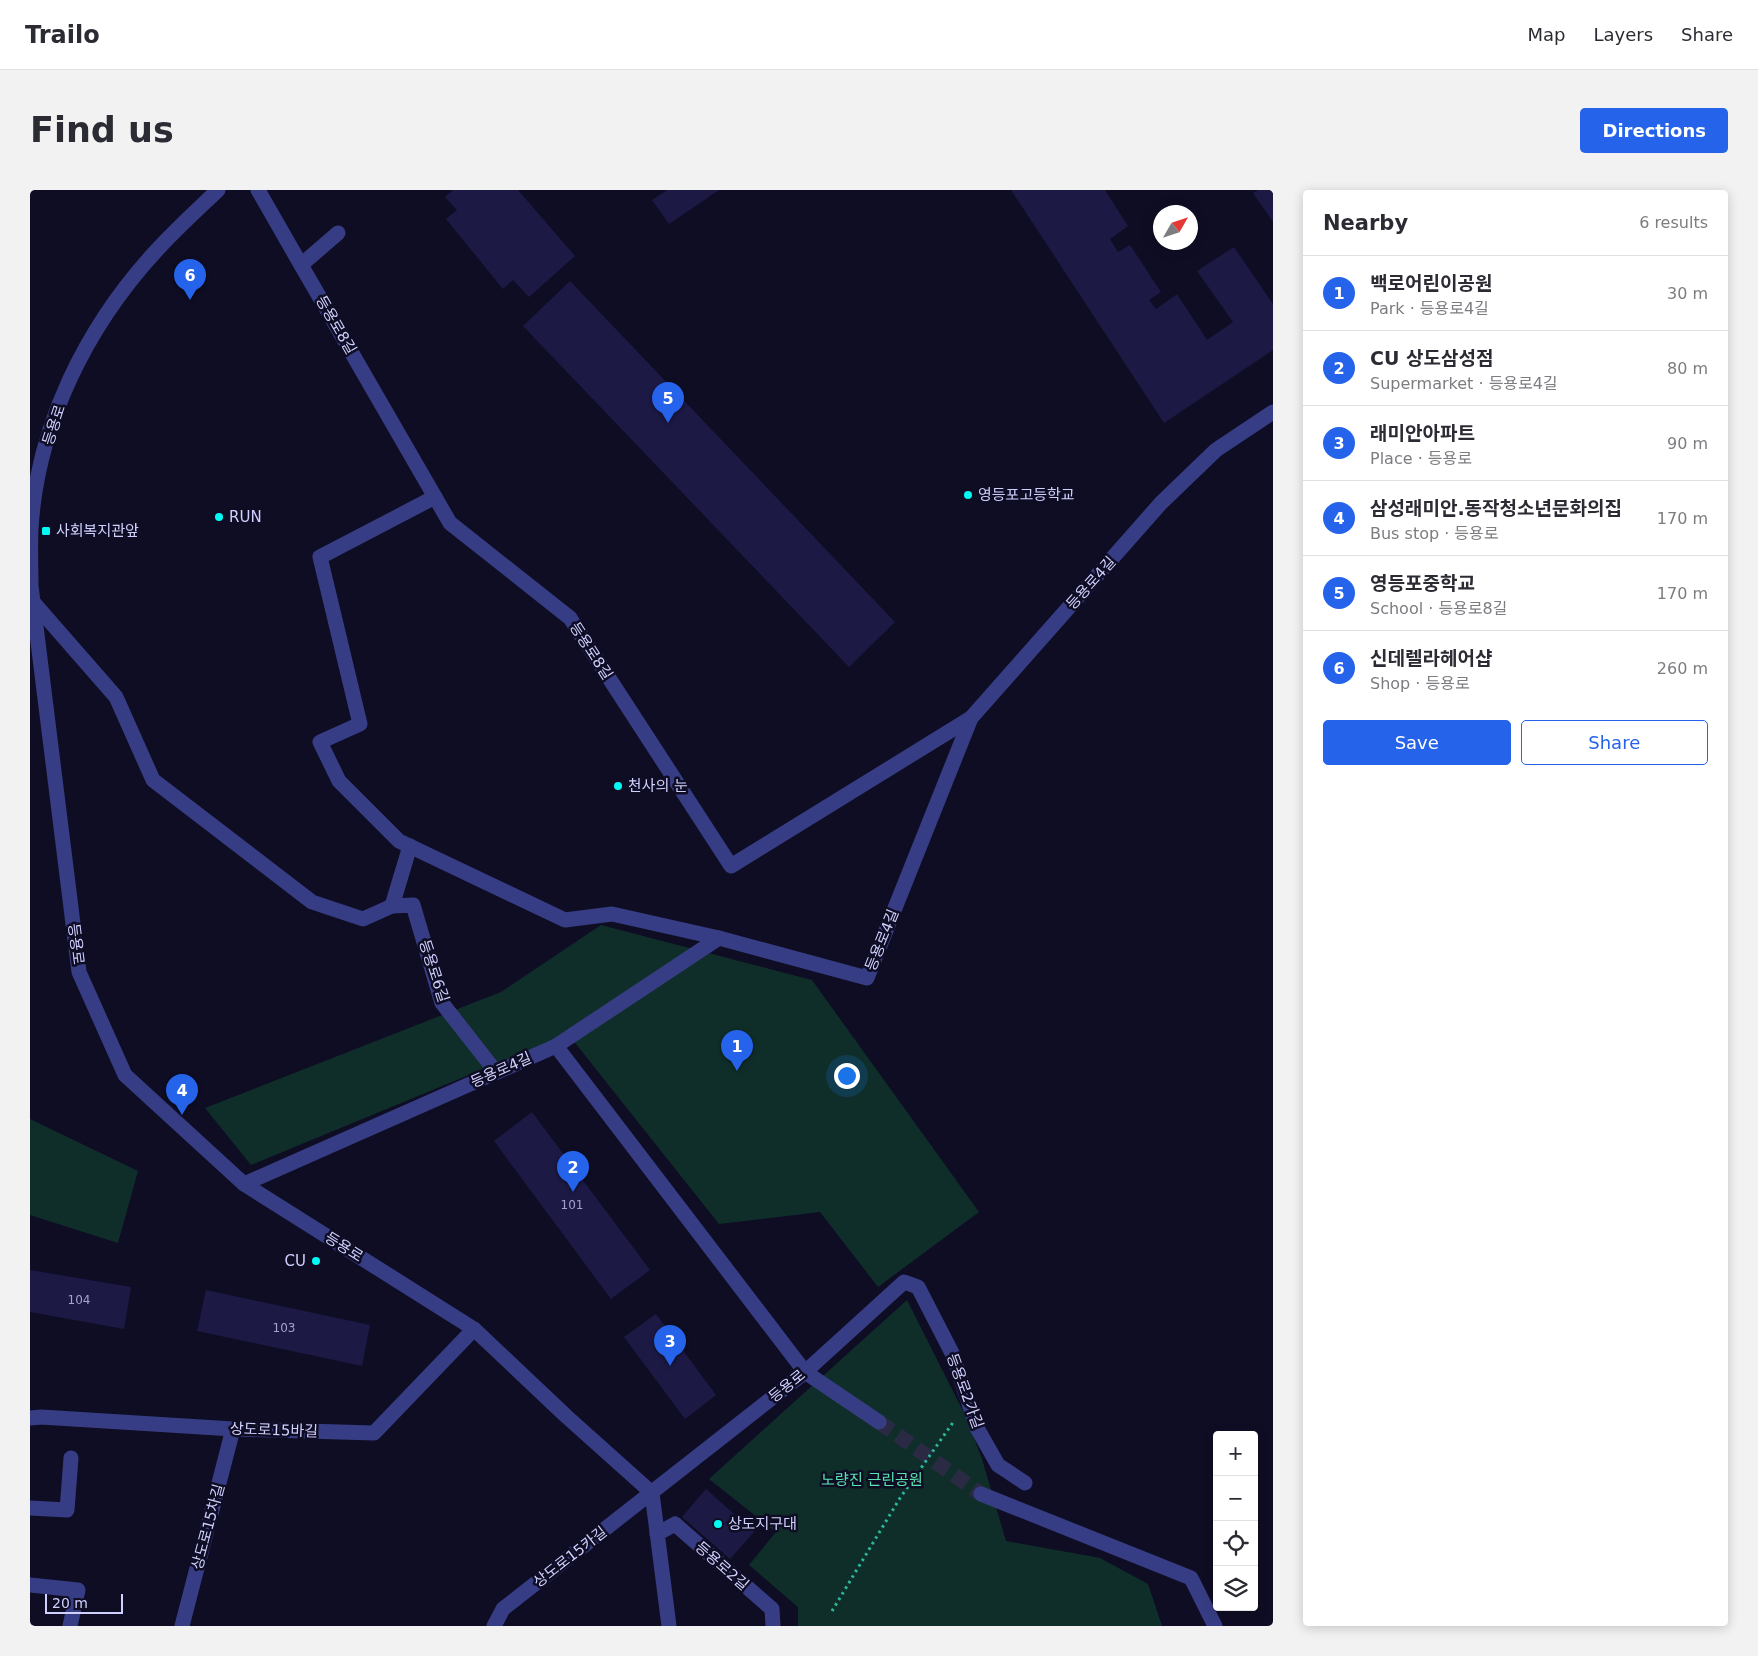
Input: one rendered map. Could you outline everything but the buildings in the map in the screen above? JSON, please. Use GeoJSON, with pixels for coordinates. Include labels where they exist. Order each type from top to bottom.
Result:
{"type":"FeatureCollection","features":[{"type":"Feature","properties":{"kind":"street","name":"등용로"},"geometry":{"type":"LineString","coordinates":[[218,190],[156,250],[123,290],[94,332],[71,374],[52,423],[38,478],[31,529],[30,586],[79,972],[125,1075],[244,1184],[474,1329],[566,1416],[652,1493],[805,1372],[904,1282],[918,1287]]}},
{"type":"Feature","properties":{"kind":"street"},"geometry":{"type":"LineString","coordinates":[[258,190],[301,265],[338,233]]}},
{"type":"Feature","properties":{"kind":"street","name":"등용로8길"},"geometry":{"type":"LineString","coordinates":[[301,265],[450,523],[570,618],[731,866],[971,718]]}},
{"type":"Feature","properties":{"kind":"street","name":"등용로4길"},"geometry":{"type":"LineString","coordinates":[[244,1184],[556,1046],[720,938],[867,978],[971,718],[1161,503],[1216,450],[1273,412]]}},
{"type":"Feature","properties":{"kind":"street"},"geometry":{"type":"LineString","coordinates":[[436,497],[320,557],[360,724],[320,742],[339,780],[399,841],[565,920],[612,914],[720,938]]}},
{"type":"Feature","properties":{"kind":"street"},"geometry":{"type":"LineString","coordinates":[[33,602],[116,697],[153,780],[312,902],[363,919],[392,906],[410,846]]}},
{"type":"Feature","properties":{"kind":"street","name":"등용로6길"},"geometry":{"type":"LineString","coordinates":[[392,906],[413,905],[442,1003],[496,1072]]}},
{"type":"Feature","properties":{"kind":"street"},"geometry":{"type":"LineString","coordinates":[[556,1046],[805,1372],[878,1422]]}},
{"type":"Feature","properties":{"kind":"street","name":"등용로2가길"},"geometry":{"type":"LineString","coordinates":[[918,1287],[953,1355],[977,1428],[998,1465],[1025,1483]]}},
{"type":"Feature","properties":{"kind":"street","name":"상도로15바길"},"geometry":{"type":"LineString","coordinates":[[30,1418],[41,1417],[233,1429],[374,1434],[474,1329]]}},
{"type":"Feature","properties":{"kind":"street","name":"상도로15차길"},"geometry":{"type":"LineString","coordinates":[[182,1626],[233,1429]]}},
{"type":"Feature","properties":{"kind":"street"},"geometry":{"type":"LineString","coordinates":[[30,1508],[67,1510],[71,1458]]}},
{"type":"Feature","properties":{"kind":"street"},"geometry":{"type":"LineString","coordinates":[[652,1493],[669,1626]]}},
{"type":"Feature","properties":{"kind":"street","name":"상도로15카길"},"geometry":{"type":"LineString","coordinates":[[494,1626],[503,1609],[652,1493]]}},
{"type":"Feature","properties":{"kind":"street"},"geometry":{"type":"LineString","coordinates":[[981,1494],[1191,1578],[1215,1626]]}},
{"type":"Feature","properties":{"kind":"street","name":"등용로2길"},"geometry":{"type":"LineString","coordinates":[[657,1534],[675,1524],[772,1609],[773,1626]]}},
{"type":"Feature","properties":{"kind":"street"},"geometry":{"type":"LineString","coordinates":[[30,1585],[78,1590],[70,1626]]}},
{"type":"Feature","properties":{"kind":"path"},"geometry":{"type":"LineString","coordinates":[[832,1611],[900,1498],[951,1423],[971,1409]]}},
{"type":"Feature","properties":{"kind":"green space"},"geometry":{"type":"Polygon","coordinates":[[[601,925],[812,980],[979,1212],[878,1287],[820,1212],[719,1224],[568,1034],[251,1165],[205,1108],[501,992],[601,925]]]}},
{"type":"Feature","properties":{"kind":"green space"},"geometry":{"type":"Polygon","coordinates":[[[30,1119],[138,1171],[118,1243],[30,1215],[30,1119]]]}},
{"type":"Feature","properties":{"kind":"green space","name":"노량진 근린공원"},"geometry":{"type":"Polygon","coordinates":[[[907,1300],[966,1417],[982,1459],[1006,1541],[1100,1558],[1148,1584],[1162,1626],[798,1626],[798,1607],[749,1565],[776,1532],[709,1479],[907,1300]]]}},
{"type":"Feature","properties":{"kind":"tunnel"},"geometry":{"type":"LineString","coordinates":[[879,1422],[981,1494]]}},
{"type":"Feature","properties":{"kind":"place","name":"신데렐라헤어샵"},"geometry":{"type":"Point","coordinates":[190,300]}},
{"type":"Feature","properties":{"kind":"place","name":"영등포중학교"},"geometry":{"type":"Point","coordinates":[668,423]}},
{"type":"Feature","properties":{"kind":"place","name":"영등포고등학교"},"geometry":{"type":"Point","coordinates":[968,495]}},
{"type":"Feature","properties":{"kind":"place","name":"RUN"},"geometry":{"type":"Point","coordinates":[219,517]}},
{"type":"Feature","properties":{"kind":"place","name":"사회복지관앞"},"geometry":{"type":"Point","coordinates":[46,531]}},
{"type":"Feature","properties":{"kind":"place","name":"천사의 눈"},"geometry":{"type":"Point","coordinates":[618,786]}},
{"type":"Feature","properties":{"kind":"place","name":"백로어린이공원"},"geometry":{"type":"Point","coordinates":[737,1071]}},
{"type":"Feature","properties":{"kind":"place","name":"삼성래미안.동작청소년문화의집"},"geometry":{"type":"Point","coordinates":[182,1115]}},
{"type":"Feature","properties":{"kind":"place","name":"CU 상도삼성점"},"geometry":{"type":"Point","coordinates":[573,1192]}},
{"type":"Feature","properties":{"kind":"place","name":"CU"},"geometry":{"type":"Point","coordinates":[316,1261]}},
{"type":"Feature","properties":{"kind":"place","name":"래미안아파트"},"geometry":{"type":"Point","coordinates":[670,1366]}},
{"type":"Feature","properties":{"kind":"place","name":"상도지구대"},"geometry":{"type":"Point","coordinates":[718,1524]}}]}
